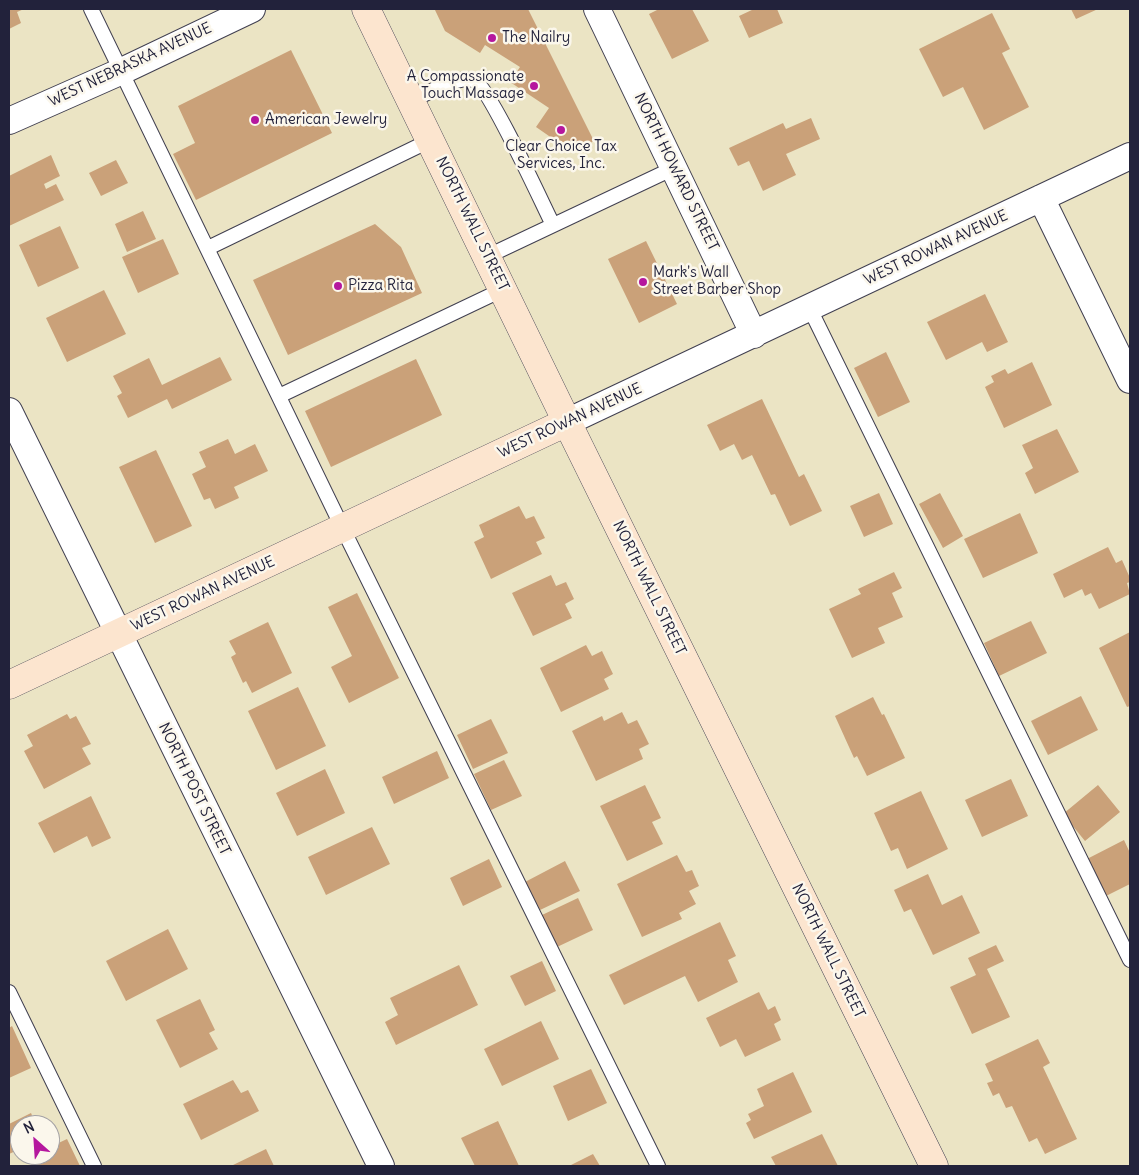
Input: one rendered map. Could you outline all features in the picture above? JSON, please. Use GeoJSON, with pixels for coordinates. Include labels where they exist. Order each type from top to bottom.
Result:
{"type":"FeatureCollection","features":[{"type":"Feature","properties":{"kind":"street","name":"WEST NEBRASKA AVENUE"},"geometry":{"type":"LineString","coordinates":[[9,121],[122,71],[252,9]]}},
{"type":"Feature","properties":{"kind":"street","name":"NORTH WALL STREET"},"geometry":{"type":"LineString","coordinates":[[366,9],[488,256],[567,422],[934,1166]]}},
{"type":"Feature","properties":{"kind":"street","name":"NORTH HOWARD STREET"},"geometry":{"type":"LineString","coordinates":[[597,9],[754,335]]}},
{"type":"Feature","properties":{"kind":"street","name":"WEST ROWAN AVENUE"},"geometry":{"type":"LineString","coordinates":[[9,685],[810,309],[1130,156]]}},
{"type":"Feature","properties":{"kind":"street"},"geometry":{"type":"LineString","coordinates":[[1041,198],[1130,380]]}},
{"type":"Feature","properties":{"kind":"street","name":"NORTH POST STREET"},"geometry":{"type":"LineString","coordinates":[[9,411],[117,634],[381,1166]]}},
{"type":"Feature","properties":{"kind":"lane"},"geometry":{"type":"LineString","coordinates":[[91,9],[343,529],[658,1166]]}},
{"type":"Feature","properties":{"kind":"lane"},"geometry":{"type":"LineString","coordinates":[[411,100],[460,79],[475,80],[483,89],[498,116],[553,225]]}},
{"type":"Feature","properties":{"kind":"lane"},"geometry":{"type":"LineString","coordinates":[[208,248],[431,140]]}},
{"type":"Feature","properties":{"kind":"lane"},"geometry":{"type":"LineString","coordinates":[[488,256],[674,168]]}},
{"type":"Feature","properties":{"kind":"lane"},"geometry":{"type":"LineString","coordinates":[[279,396],[504,289]]}},
{"type":"Feature","properties":{"kind":"lane"},"geometry":{"type":"LineString","coordinates":[[810,309],[1130,960]]}},
{"type":"Feature","properties":{"kind":"lane"},"geometry":{"type":"LineString","coordinates":[[9,992],[94,1166]]}},
{"type":"Feature","properties":{"kind":"building"},"geometry":{"type":"Polygon","coordinates":[[[9,9],[24,9],[17,12],[21,23],[9,29],[9,9]]]}},
{"type":"Feature","properties":{"kind":"building"},"geometry":{"type":"Polygon","coordinates":[[[528,9],[594,141],[572,152],[536,127],[549,108],[510,82],[520,67],[485,45],[480,53],[445,31],[435,10],[528,9]]]}},
{"type":"Feature","properties":{"kind":"building"},"geometry":{"type":"Polygon","coordinates":[[[659,9],[692,9],[709,41],[672,59],[649,14],[659,9]]]}},
{"type":"Feature","properties":{"kind":"building"},"geometry":{"type":"Polygon","coordinates":[[[754,9],[777,9],[783,23],[749,38],[739,16],[754,9]]]}},
{"type":"Feature","properties":{"kind":"building"},"geometry":{"type":"Polygon","coordinates":[[[1071,9],[1098,9],[1076,19],[1071,9]]]}},
{"type":"Feature","properties":{"kind":"building"},"geometry":{"type":"Polygon","coordinates":[[[992,13],[1010,49],[1002,53],[1029,107],[984,130],[963,87],[943,97],[919,49],[992,13]]]}},
{"type":"Feature","properties":{"kind":"building","name":"American Jewelry"},"geometry":{"type":"Polygon","coordinates":[[[291,50],[332,133],[196,200],[173,154],[195,143],[178,106],[291,50]]]}},
{"type":"Feature","properties":{"kind":"building"},"geometry":{"type":"Polygon","coordinates":[[[811,118],[820,139],[786,154],[796,175],[763,191],[749,161],[738,166],[729,148],[783,123],[786,129],[811,118]]]}},
{"type":"Feature","properties":{"kind":"building"},"geometry":{"type":"Polygon","coordinates":[[[51,155],[60,176],[44,184],[46,189],[56,184],[64,200],[9,226],[9,176],[51,155]]]}},
{"type":"Feature","properties":{"kind":"building"},"geometry":{"type":"Polygon","coordinates":[[[116,160],[128,183],[101,196],[89,173],[116,160]]]}},
{"type":"Feature","properties":{"kind":"building"},"geometry":{"type":"Polygon","coordinates":[[[143,211],[156,239],[127,252],[115,224],[143,211]]]}},
{"type":"Feature","properties":{"kind":"building","name":"Pizza Rita"},"geometry":{"type":"Polygon","coordinates":[[[375,224],[401,247],[422,293],[288,355],[253,280],[375,224]]]}},
{"type":"Feature","properties":{"kind":"building"},"geometry":{"type":"Polygon","coordinates":[[[60,226],[79,268],[38,287],[19,245],[60,226]]]}},
{"type":"Feature","properties":{"kind":"building"},"geometry":{"type":"Polygon","coordinates":[[[163,239],[179,274],[138,293],[122,257],[163,239]]]}},
{"type":"Feature","properties":{"kind":"building","name":"Mark's Wall Street Barber Shop"},"geometry":{"type":"Polygon","coordinates":[[[646,241],[677,304],[639,323],[608,259],[646,241]]]}},
{"type":"Feature","properties":{"kind":"building"},"geometry":{"type":"Polygon","coordinates":[[[104,290],[126,334],[67,362],[46,318],[104,290]]]}},
{"type":"Feature","properties":{"kind":"building"},"geometry":{"type":"Polygon","coordinates":[[[985,294],[1008,342],[987,352],[982,342],[946,360],[927,322],[985,294]]]}},
{"type":"Feature","properties":{"kind":"building"},"geometry":{"type":"Polygon","coordinates":[[[886,352],[910,402],[878,417],[854,368],[886,352]]]}},
{"type":"Feature","properties":{"kind":"building"},"geometry":{"type":"Polygon","coordinates":[[[220,357],[232,380],[172,409],[167,399],[128,418],[117,396],[122,393],[113,376],[149,358],[162,385],[220,357]]]}},
{"type":"Feature","properties":{"kind":"building"},"geometry":{"type":"Polygon","coordinates":[[[416,359],[442,415],[331,467],[305,411],[416,359]]]}},
{"type":"Feature","properties":{"kind":"building"},"geometry":{"type":"Polygon","coordinates":[[[1032,362],[1052,405],[1004,428],[985,387],[994,382],[991,376],[1005,369],[1008,374],[1032,362]]]}},
{"type":"Feature","properties":{"kind":"building"},"geometry":{"type":"Polygon","coordinates":[[[762,399],[799,477],[804,474],[822,511],[790,526],[775,494],[771,495],[752,455],[742,460],[734,444],[720,451],[707,425],[762,399]]]}},
{"type":"Feature","properties":{"kind":"building"},"geometry":{"type":"Polygon","coordinates":[[[1057,429],[1079,472],[1035,494],[1025,473],[1033,468],[1022,445],[1057,429]]]}},
{"type":"Feature","properties":{"kind":"building"},"geometry":{"type":"Polygon","coordinates":[[[228,439],[235,454],[255,444],[268,471],[234,487],[239,498],[215,509],[210,498],[204,500],[192,474],[206,467],[199,452],[228,439]]]}},
{"type":"Feature","properties":{"kind":"building"},"geometry":{"type":"Polygon","coordinates":[[[156,450],[192,526],[155,543],[119,467],[156,450]]]}},
{"type":"Feature","properties":{"kind":"building"},"geometry":{"type":"Polygon","coordinates":[[[879,493],[893,524],[864,537],[850,506],[879,493]]]}},
{"type":"Feature","properties":{"kind":"building"},"geometry":{"type":"Polygon","coordinates":[[[940,493],[963,536],[943,548],[919,504],[940,493]]]}},
{"type":"Feature","properties":{"kind":"building"},"geometry":{"type":"Polygon","coordinates":[[[519,506],[526,519],[534,516],[545,538],[536,542],[542,554],[491,579],[474,542],[484,537],[479,525],[519,506]]]}},
{"type":"Feature","properties":{"kind":"building"},"geometry":{"type":"Polygon","coordinates":[[[1020,513],[1038,553],[983,578],[964,539],[1020,513]]]}},
{"type":"Feature","properties":{"kind":"building"},"geometry":{"type":"Polygon","coordinates":[[[1108,547],[1116,563],[1122,560],[1130,578],[1130,582],[1127,583],[1130,594],[1099,609],[1091,593],[1085,596],[1082,589],[1064,598],[1053,574],[1108,547]]]}},
{"type":"Feature","properties":{"kind":"building"},"geometry":{"type":"Polygon","coordinates":[[[894,572],[902,588],[892,593],[903,617],[878,628],[885,643],[852,658],[829,609],[861,594],[858,589],[894,572]]]}},
{"type":"Feature","properties":{"kind":"building"},"geometry":{"type":"Polygon","coordinates":[[[551,575],[556,586],[566,582],[574,599],[565,604],[572,618],[533,636],[512,593],[551,575]]]}},
{"type":"Feature","properties":{"kind":"building"},"geometry":{"type":"Polygon","coordinates":[[[357,593],[399,678],[349,703],[331,667],[352,656],[328,607],[357,593]]]}},
{"type":"Feature","properties":{"kind":"building"},"geometry":{"type":"Polygon","coordinates":[[[1031,621],[1047,653],[999,676],[984,643],[1031,621]]]}},
{"type":"Feature","properties":{"kind":"building"},"geometry":{"type":"Polygon","coordinates":[[[268,622],[292,673],[252,693],[246,681],[243,683],[231,657],[236,654],[229,641],[268,622]]]}},
{"type":"Feature","properties":{"kind":"building"},"geometry":{"type":"Polygon","coordinates":[[[1130,632],[1130,706],[1127,707],[1099,648],[1130,632]]]}},
{"type":"Feature","properties":{"kind":"building"},"geometry":{"type":"Polygon","coordinates":[[[586,645],[592,656],[602,651],[613,674],[604,679],[609,689],[561,712],[540,668],[586,645]]]}},
{"type":"Feature","properties":{"kind":"building"},"geometry":{"type":"Polygon","coordinates":[[[298,687],[326,746],[276,770],[248,711],[298,687]]]}},
{"type":"Feature","properties":{"kind":"building"},"geometry":{"type":"Polygon","coordinates":[[[1081,696],[1098,730],[1048,755],[1031,721],[1081,696]]]}},
{"type":"Feature","properties":{"kind":"building"},"geometry":{"type":"Polygon","coordinates":[[[873,697],[882,715],[884,714],[905,758],[867,776],[857,756],[854,758],[835,716],[873,697]]]}},
{"type":"Feature","properties":{"kind":"building"},"geometry":{"type":"Polygon","coordinates":[[[622,712],[628,724],[637,720],[649,744],[639,749],[643,759],[596,781],[572,731],[602,716],[604,721],[622,712]]]}},
{"type":"Feature","properties":{"kind":"building"},"geometry":{"type":"Polygon","coordinates":[[[67,714],[70,719],[76,716],[91,744],[82,748],[91,764],[44,789],[24,751],[33,746],[27,735],[67,714]]]}},
{"type":"Feature","properties":{"kind":"building"},"geometry":{"type":"Polygon","coordinates":[[[491,719],[508,753],[473,769],[457,735],[491,719]]]}},
{"type":"Feature","properties":{"kind":"building"},"geometry":{"type":"Polygon","coordinates":[[[437,751],[449,778],[394,804],[382,777],[437,751]]]}},
{"type":"Feature","properties":{"kind":"building"},"geometry":{"type":"Polygon","coordinates":[[[504,760],[522,796],[491,810],[474,774],[504,760]]]}},
{"type":"Feature","properties":{"kind":"building"},"geometry":{"type":"Polygon","coordinates":[[[325,769],[345,813],[297,836],[276,793],[325,769]]]}},
{"type":"Feature","properties":{"kind":"building"},"geometry":{"type":"Polygon","coordinates":[[[1011,779],[1028,816],[982,837],[965,800],[1011,779]]]}},
{"type":"Feature","properties":{"kind":"building"},"geometry":{"type":"Polygon","coordinates":[[[645,785],[661,818],[652,822],[663,844],[627,861],[600,806],[645,785]]]}},
{"type":"Feature","properties":{"kind":"building"},"geometry":{"type":"Polygon","coordinates":[[[1098,785],[1120,812],[1085,841],[1063,814],[1098,785]]]}},
{"type":"Feature","properties":{"kind":"building"},"geometry":{"type":"Polygon","coordinates":[[[921,791],[948,849],[907,869],[898,848],[891,851],[874,813],[921,791]]]}},
{"type":"Feature","properties":{"kind":"building"},"geometry":{"type":"Polygon","coordinates":[[[91,796],[111,838],[92,847],[87,836],[54,853],[38,823],[91,796]]]}},
{"type":"Feature","properties":{"kind":"building"},"geometry":{"type":"Polygon","coordinates":[[[372,827],[390,864],[326,895],[308,857],[372,827]]]}},
{"type":"Feature","properties":{"kind":"building"},"geometry":{"type":"Polygon","coordinates":[[[1124,840],[1130,853],[1130,884],[1104,897],[1085,860],[1124,840]]]}},
{"type":"Feature","properties":{"kind":"building"},"geometry":{"type":"Polygon","coordinates":[[[677,855],[686,872],[692,870],[699,886],[689,891],[696,904],[679,913],[682,919],[642,937],[617,884],[677,855]]]}},
{"type":"Feature","properties":{"kind":"building"},"geometry":{"type":"Polygon","coordinates":[[[489,859],[502,887],[463,906],[450,878],[489,859]]]}},
{"type":"Feature","properties":{"kind":"building"},"geometry":{"type":"Polygon","coordinates":[[[565,861],[580,891],[540,910],[525,882],[565,861]]]}},
{"type":"Feature","properties":{"kind":"building"},"geometry":{"type":"Polygon","coordinates":[[[928,874],[942,905],[962,895],[980,933],[933,955],[911,909],[904,912],[894,890],[928,874]]]}},
{"type":"Feature","properties":{"kind":"building"},"geometry":{"type":"Polygon","coordinates":[[[578,898],[593,930],[557,947],[542,915],[578,898]]]}},
{"type":"Feature","properties":{"kind":"building"},"geometry":{"type":"Polygon","coordinates":[[[720,922],[736,956],[728,960],[738,982],[698,1002],[685,976],[624,1005],[609,975],[720,922]]]}},
{"type":"Feature","properties":{"kind":"building"},"geometry":{"type":"Polygon","coordinates":[[[168,929],[188,969],[126,1001],[106,961],[168,929]]]}},
{"type":"Feature","properties":{"kind":"building"},"geometry":{"type":"Polygon","coordinates":[[[996,945],[1004,961],[987,969],[1010,1017],[972,1034],[950,987],[976,975],[968,958],[996,945]]]}},
{"type":"Feature","properties":{"kind":"building"},"geometry":{"type":"Polygon","coordinates":[[[542,961],[556,991],[525,1006],[510,976],[542,961]]]}},
{"type":"Feature","properties":{"kind":"building"},"geometry":{"type":"Polygon","coordinates":[[[459,965],[478,1005],[396,1045],[385,1022],[398,1015],[390,998],[459,965]]]}},
{"type":"Feature","properties":{"kind":"building"},"geometry":{"type":"Polygon","coordinates":[[[759,992],[768,1010],[775,1006],[781,1020],[774,1024],[781,1040],[745,1057],[736,1039],[720,1047],[706,1018],[759,992]]]}},
{"type":"Feature","properties":{"kind":"building"},"geometry":{"type":"Polygon","coordinates":[[[200,999],[215,1030],[209,1033],[218,1049],[180,1068],[156,1020],[200,999]]]}},
{"type":"Feature","properties":{"kind":"building"},"geometry":{"type":"Polygon","coordinates":[[[541,1021],[559,1059],[502,1086],[484,1049],[541,1021]]]}},
{"type":"Feature","properties":{"kind":"building"},"geometry":{"type":"Polygon","coordinates":[[[12,1026],[31,1068],[9,1078],[9,1028],[12,1026]]]}},
{"type":"Feature","properties":{"kind":"building"},"geometry":{"type":"Polygon","coordinates":[[[1038,1039],[1050,1063],[1043,1067],[1077,1139],[1045,1154],[1037,1138],[1029,1142],[1012,1106],[1006,1108],[999,1093],[993,1096],[987,1083],[993,1081],[985,1064],[1038,1039]]]}},
{"type":"Feature","properties":{"kind":"building"},"geometry":{"type":"Polygon","coordinates":[[[591,1069],[607,1103],[568,1121],[553,1086],[591,1069]]]}},
{"type":"Feature","properties":{"kind":"building"},"geometry":{"type":"Polygon","coordinates":[[[793,1072],[812,1112],[754,1139],[746,1123],[751,1120],[748,1114],[764,1106],[757,1089],[793,1072]]]}},
{"type":"Feature","properties":{"kind":"building"},"geometry":{"type":"Polygon","coordinates":[[[233,1080],[241,1093],[248,1090],[259,1111],[201,1140],[183,1104],[233,1080]]]}},
{"type":"Feature","properties":{"kind":"building"},"geometry":{"type":"Polygon","coordinates":[[[498,1121],[519,1166],[475,1166],[461,1138],[498,1121]]]}},
{"type":"Feature","properties":{"kind":"building"},"geometry":{"type":"Polygon","coordinates":[[[9,1124],[10,1124],[9,1154],[9,1124]]]}},
{"type":"Feature","properties":{"kind":"building"},"geometry":{"type":"Polygon","coordinates":[[[822,1134],[838,1166],[776,1166],[771,1157],[822,1134]]]}},
{"type":"Feature","properties":{"kind":"building"},"geometry":{"type":"Polygon","coordinates":[[[67,1139],[80,1166],[32,1166],[60,1165],[60,1142],[67,1139]]]}},
{"type":"Feature","properties":{"kind":"building"},"geometry":{"type":"Polygon","coordinates":[[[266,1149],[274,1166],[231,1166],[266,1149]]]}},
{"type":"Feature","properties":{"kind":"building"},"geometry":{"type":"Polygon","coordinates":[[[593,1154],[600,1166],[569,1166],[593,1154]]]}},
{"type":"Feature","properties":{"kind":"place","name":"The Nailry"},"geometry":{"type":"Point","coordinates":[492,38]}},
{"type":"Feature","properties":{"kind":"place","name":"A Compassionate Touch Massage"},"geometry":{"type":"Point","coordinates":[534,86]}},
{"type":"Feature","properties":{"kind":"place","name":"American Jewelry"},"geometry":{"type":"Point","coordinates":[255,120]}},
{"type":"Feature","properties":{"kind":"place","name":"Clear Choice Tax Services, Inc."},"geometry":{"type":"Point","coordinates":[561,130]}},
{"type":"Feature","properties":{"kind":"place","name":"Mark's Wall Street Barber Shop"},"geometry":{"type":"Point","coordinates":[643,282]}},
{"type":"Feature","properties":{"kind":"place","name":"Pizza Rita"},"geometry":{"type":"Point","coordinates":[338,286]}}]}
